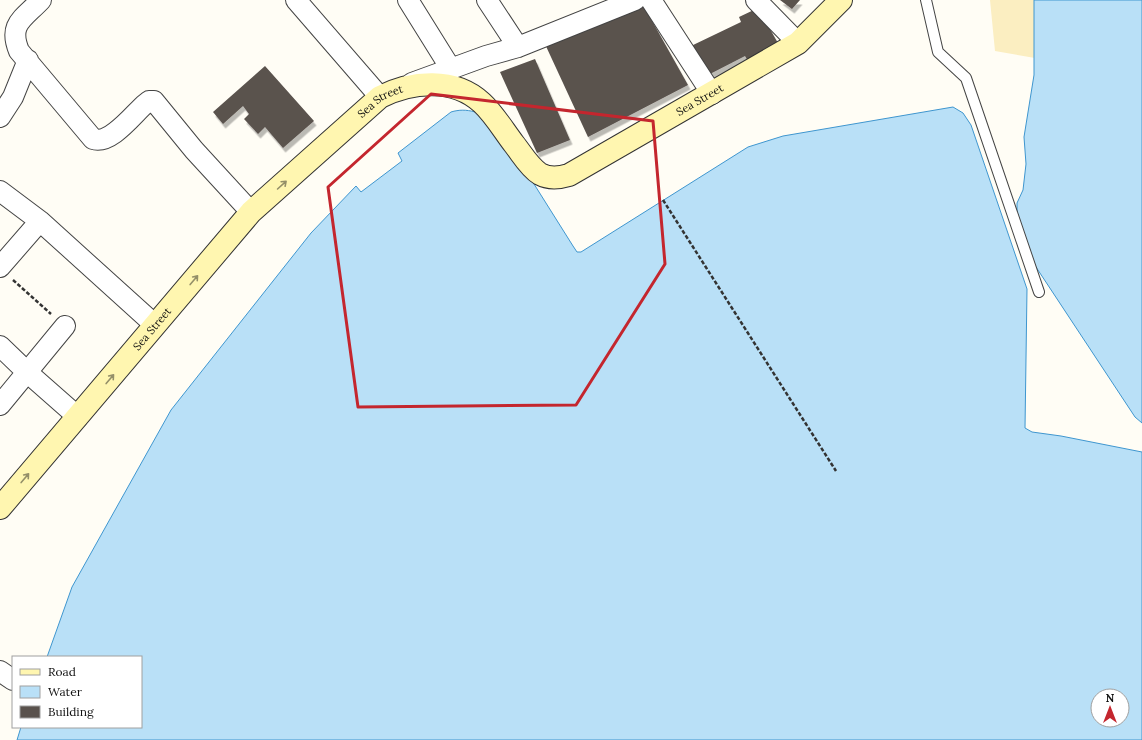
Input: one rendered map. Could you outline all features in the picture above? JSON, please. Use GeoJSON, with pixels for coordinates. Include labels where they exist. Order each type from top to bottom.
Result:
{"type":"FeatureCollection","features":[{"type":"Feature","properties":{"kind":"street"},"geometry":{"type":"LineString","coordinates":[[41,0],[15,28],[14,35],[16,43],[20,51],[93,139],[101,140],[111,136],[149,101],[156,102],[194,150],[251,212]]}},
{"type":"Feature","properties":{"kind":"street"},"geometry":{"type":"LineString","coordinates":[[296,0],[386,94],[451,69],[518,47],[635,0]]}},
{"type":"Feature","properties":{"kind":"street"},"geometry":{"type":"LineString","coordinates":[[408,0],[451,69]]}},
{"type":"Feature","properties":{"kind":"street"},"geometry":{"type":"LineString","coordinates":[[487,0],[518,47]]}},
{"type":"Feature","properties":{"kind":"street"},"geometry":{"type":"LineString","coordinates":[[651,0],[712,94]]}},
{"type":"Feature","properties":{"kind":"street"},"geometry":{"type":"LineString","coordinates":[[756,0],[798,43]]}},
{"type":"Feature","properties":{"kind":"street","name":"Sea Street"},"geometry":{"type":"LineString","coordinates":[[0,507],[251,212],[386,94],[427,84],[448,85],[466,92],[483,104],[533,169],[550,177],[560,178],[569,175],[712,94],[798,43],[841,0]]}},
{"type":"Feature","properties":{"kind":"street"},"geometry":{"type":"LineString","coordinates":[[0,117],[13,97],[28,60]]}},
{"type":"Feature","properties":{"kind":"street"},"geometry":{"type":"LineString","coordinates":[[0,192],[40,221],[155,325]]}},
{"type":"Feature","properties":{"kind":"street"},"geometry":{"type":"LineString","coordinates":[[6,273],[40,221]]}},
{"type":"Feature","properties":{"kind":"street"},"geometry":{"type":"LineString","coordinates":[[1,403],[28,373],[65,326]]}},
{"type":"Feature","properties":{"kind":"street"},"geometry":{"type":"LineString","coordinates":[[0,346],[78,417]]}},
{"type":"Feature","properties":{"kind":"street"},"geometry":{"type":"LineString","coordinates":[[0,671],[12,679]]}},
{"type":"Feature","properties":{"kind":"lane"},"geometry":{"type":"LineString","coordinates":[[926,0],[938,52],[966,78],[1039,292]]}},
{"type":"Feature","properties":{"kind":"path"},"geometry":{"type":"LineString","coordinates":[[663,200],[836,471]]}},
{"type":"Feature","properties":{"kind":"path"},"geometry":{"type":"LineString","coordinates":[[6,273],[65,326]]}},
{"type":"Feature","properties":{"kind":"highlighted area"},"geometry":{"type":"Polygon","coordinates":[[[431,94],[653,121],[665,264],[576,405],[358,407],[328,187],[431,94]]]}},
{"type":"Feature","properties":{"kind":"sand"},"geometry":{"type":"Polygon","coordinates":[[[990,0],[1034,0],[1035,58],[995,51],[990,0]]]}},
{"type":"Feature","properties":{"kind":"water"},"geometry":{"type":"Polygon","coordinates":[[[1034,0],[1142,0],[1142,423],[1135,417],[1032,261],[1017,216],[1017,203],[1023,190],[1026,164],[1024,137],[1034,75],[1034,0]]]}},
{"type":"Feature","properties":{"kind":"water"},"geometry":{"type":"Polygon","coordinates":[[[953,107],[963,113],[971,125],[1027,289],[1025,428],[1032,432],[1061,436],[1142,452],[1142,740],[17,740],[21,728],[142,728],[142,656],[47,656],[72,587],[171,410],[311,233],[356,186],[361,192],[402,161],[398,153],[451,112],[463,110],[474,112],[495,122],[573,246],[577,252],[581,252],[748,147],[783,136],[953,107]]]}},
{"type":"Feature","properties":{"kind":"building"},"geometry":{"type":"Polygon","coordinates":[[[780,0],[800,0],[792,9],[780,0]]]}},
{"type":"Feature","properties":{"kind":"building"},"geometry":{"type":"Polygon","coordinates":[[[642,3],[688,85],[588,137],[545,44],[642,3]]]}},
{"type":"Feature","properties":{"kind":"building"},"geometry":{"type":"Polygon","coordinates":[[[758,8],[779,45],[748,61],[745,56],[708,75],[691,46],[741,22],[739,17],[758,8]]]}},
{"type":"Feature","properties":{"kind":"building"},"geometry":{"type":"Polygon","coordinates":[[[535,59],[570,140],[537,153],[500,72],[535,59]]]}},
{"type":"Feature","properties":{"kind":"building"},"geometry":{"type":"Polygon","coordinates":[[[265,66],[314,121],[283,148],[265,127],[258,134],[244,119],[249,114],[243,106],[223,124],[213,112],[265,66]]]}}]}
